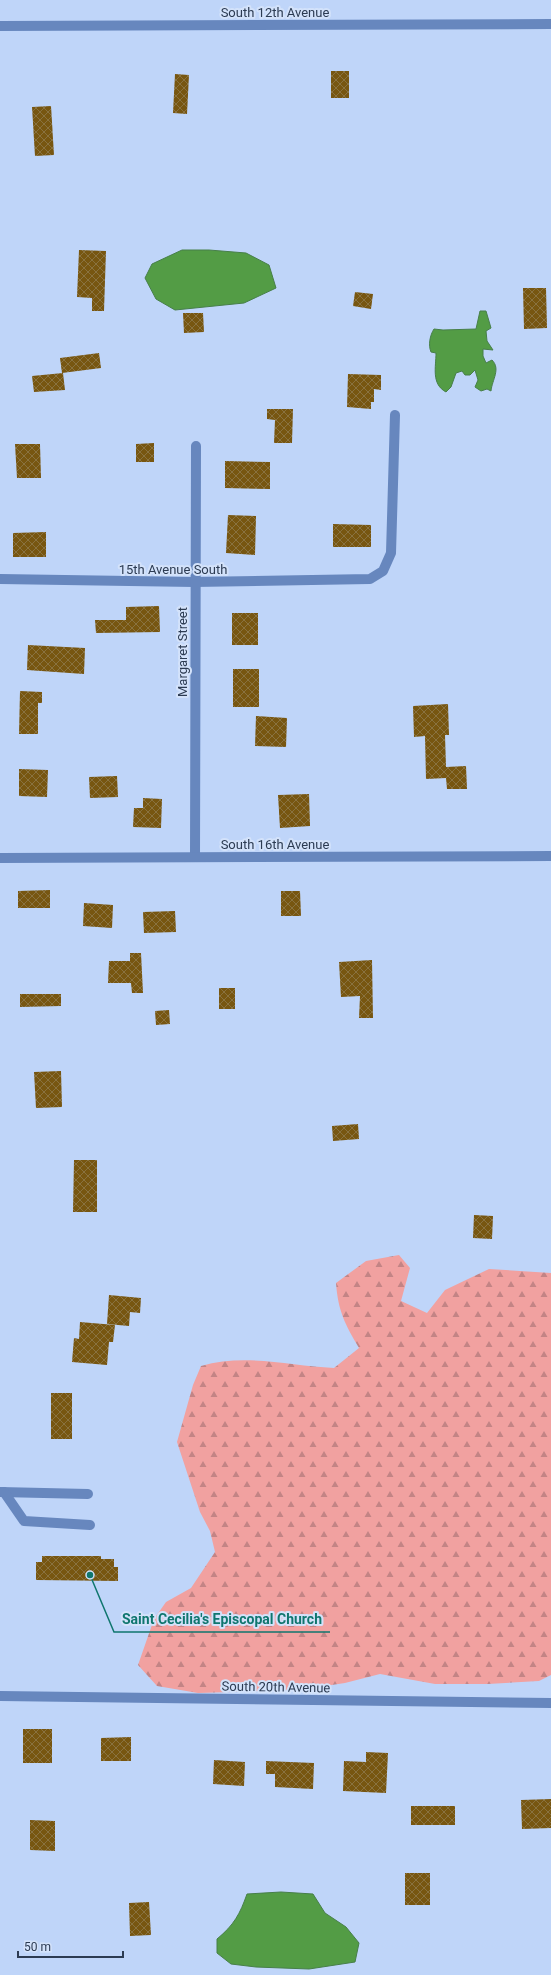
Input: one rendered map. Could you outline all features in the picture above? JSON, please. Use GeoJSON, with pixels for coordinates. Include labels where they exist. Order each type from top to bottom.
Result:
{"type":"FeatureCollection","features":[{"type":"Feature","properties":{"kind":"street","name":"South 12th Avenue"},"geometry":{"type":"LineString","coordinates":[[0,26],[551,24]]}},
{"type":"Feature","properties":{"kind":"street","name":"15th Avenue South"},"geometry":{"type":"LineString","coordinates":[[0,580],[194,582],[370,579],[383,571],[391,553],[395,415]]}},
{"type":"Feature","properties":{"kind":"street","name":"Margaret Street"},"geometry":{"type":"LineString","coordinates":[[195,857],[194,582],[196,446]]}},
{"type":"Feature","properties":{"kind":"street","name":"South 16th Avenue"},"geometry":{"type":"LineString","coordinates":[[0,858],[551,856]]}},
{"type":"Feature","properties":{"kind":"street"},"geometry":{"type":"LineString","coordinates":[[2,1492],[88,1494]]}},
{"type":"Feature","properties":{"kind":"street"},"geometry":{"type":"LineString","coordinates":[[2,1492],[24,1522],[90,1525]]}},
{"type":"Feature","properties":{"kind":"street","name":"South 20th Avenue"},"geometry":{"type":"LineString","coordinates":[[0,1696],[551,1703]]}},
{"type":"Feature","properties":{"kind":"green space"},"geometry":{"type":"Polygon","coordinates":[[[399,1255],[410,1268],[401,1301],[427,1313],[445,1290],[489,1269],[551,1273],[551,1675],[539,1681],[488,1684],[435,1684],[380,1674],[345,1683],[298,1690],[198,1693],[157,1686],[138,1665],[154,1619],[166,1602],[191,1588],[215,1552],[210,1531],[200,1512],[177,1442],[193,1385],[201,1366],[218,1362],[251,1360],[334,1368],[359,1348],[340,1310],[336,1283],[366,1261],[399,1255]]]}},
{"type":"Feature","properties":{"kind":"shaded area"},"geometry":{"type":"Polygon","coordinates":[[[182,250],[209,250],[246,253],[269,265],[276,288],[244,303],[175,310],[156,299],[145,278],[152,264],[182,250]]]}},
{"type":"Feature","properties":{"kind":"shaded area"},"geometry":{"type":"Polygon","coordinates":[[[480,311],[486,311],[491,328],[486,331],[487,341],[493,350],[483,349],[483,356],[486,363],[492,360],[496,367],[491,391],[487,389],[481,391],[475,387],[478,380],[475,370],[470,375],[465,375],[462,371],[456,373],[451,387],[446,392],[441,389],[436,380],[436,353],[431,352],[431,334],[434,329],[476,329],[480,311]]]}},
{"type":"Feature","properties":{"kind":"shaded area"},"geometry":{"type":"Polygon","coordinates":[[[281,1892],[313,1894],[325,1913],[346,1927],[359,1943],[355,1962],[309,1969],[256,1967],[231,1964],[217,1953],[217,1939],[236,1919],[247,1894],[281,1892]]]}},
{"type":"Feature","properties":{"kind":"building"},"geometry":{"type":"Polygon","coordinates":[[[331,71],[349,71],[349,98],[331,98],[331,71]]]}},
{"type":"Feature","properties":{"kind":"building"},"geometry":{"type":"Polygon","coordinates":[[[175,74],[189,75],[187,114],[173,113],[175,74]]]}},
{"type":"Feature","properties":{"kind":"building"},"geometry":{"type":"Polygon","coordinates":[[[51,106],[54,155],[35,156],[32,107],[51,106]]]}},
{"type":"Feature","properties":{"kind":"building"},"geometry":{"type":"Polygon","coordinates":[[[79,250],[106,251],[104,311],[92,311],[92,298],[77,297],[79,250]]]}},
{"type":"Feature","properties":{"kind":"building"},"geometry":{"type":"Polygon","coordinates":[[[523,288],[546,288],[547,328],[524,329],[523,288]]]}},
{"type":"Feature","properties":{"kind":"building"},"geometry":{"type":"Polygon","coordinates":[[[355,292],[373,294],[371,309],[353,306],[355,292]]]}},
{"type":"Feature","properties":{"kind":"building"},"geometry":{"type":"Polygon","coordinates":[[[183,313],[203,313],[204,332],[184,333],[183,313]]]}},
{"type":"Feature","properties":{"kind":"building"},"geometry":{"type":"Polygon","coordinates":[[[99,353],[101,368],[62,373],[60,358],[99,353]]]}},
{"type":"Feature","properties":{"kind":"building"},"geometry":{"type":"Polygon","coordinates":[[[63,373],[65,390],[34,392],[32,376],[63,373]]]}},
{"type":"Feature","properties":{"kind":"building"},"geometry":{"type":"Polygon","coordinates":[[[348,374],[381,375],[381,390],[374,389],[374,402],[371,402],[371,409],[347,407],[348,374]]]}},
{"type":"Feature","properties":{"kind":"building"},"geometry":{"type":"Polygon","coordinates":[[[267,409],[293,409],[292,443],[274,443],[275,420],[267,419],[267,409]]]}},
{"type":"Feature","properties":{"kind":"building"},"geometry":{"type":"Polygon","coordinates":[[[154,443],[154,462],[136,462],[136,444],[154,443]]]}},
{"type":"Feature","properties":{"kind":"building"},"geometry":{"type":"Polygon","coordinates":[[[15,444],[40,444],[41,478],[17,478],[15,444]]]}},
{"type":"Feature","properties":{"kind":"building"},"geometry":{"type":"Polygon","coordinates":[[[225,461],[270,462],[270,489],[225,488],[225,461]]]}},
{"type":"Feature","properties":{"kind":"building"},"geometry":{"type":"Polygon","coordinates":[[[228,515],[256,516],[255,555],[226,553],[228,515]]]}},
{"type":"Feature","properties":{"kind":"building"},"geometry":{"type":"Polygon","coordinates":[[[333,524],[371,525],[371,547],[333,547],[333,524]]]}},
{"type":"Feature","properties":{"kind":"building"},"geometry":{"type":"Polygon","coordinates":[[[46,532],[46,557],[13,557],[13,533],[46,532]]]}},
{"type":"Feature","properties":{"kind":"building"},"geometry":{"type":"Polygon","coordinates":[[[159,606],[160,632],[96,633],[95,620],[126,620],[126,607],[159,606]]]}},
{"type":"Feature","properties":{"kind":"building"},"geometry":{"type":"Polygon","coordinates":[[[232,613],[258,613],[258,645],[232,645],[232,613]]]}},
{"type":"Feature","properties":{"kind":"building"},"geometry":{"type":"Polygon","coordinates":[[[28,645],[85,648],[84,674],[27,670],[28,645]]]}},
{"type":"Feature","properties":{"kind":"building"},"geometry":{"type":"Polygon","coordinates":[[[233,669],[259,669],[259,707],[233,707],[233,669]]]}},
{"type":"Feature","properties":{"kind":"building"},"geometry":{"type":"Polygon","coordinates":[[[20,691],[42,692],[42,703],[38,703],[38,734],[19,734],[20,691]]]}},
{"type":"Feature","properties":{"kind":"building"},"geometry":{"type":"Polygon","coordinates":[[[448,704],[449,735],[445,735],[446,767],[466,766],[467,789],[447,789],[446,778],[426,779],[425,736],[414,737],[413,706],[448,704]]]}},
{"type":"Feature","properties":{"kind":"building"},"geometry":{"type":"Polygon","coordinates":[[[256,716],[287,718],[286,747],[255,746],[256,716]]]}},
{"type":"Feature","properties":{"kind":"building"},"geometry":{"type":"Polygon","coordinates":[[[19,769],[48,770],[47,797],[19,796],[19,769]]]}},
{"type":"Feature","properties":{"kind":"building"},"geometry":{"type":"Polygon","coordinates":[[[117,776],[118,797],[90,798],[89,777],[117,776]]]}},
{"type":"Feature","properties":{"kind":"building"},"geometry":{"type":"Polygon","coordinates":[[[309,794],[310,826],[280,828],[278,795],[309,794]]]}},
{"type":"Feature","properties":{"kind":"building"},"geometry":{"type":"Polygon","coordinates":[[[143,798],[162,799],[161,828],[133,827],[134,808],[143,808],[143,798]]]}},
{"type":"Feature","properties":{"kind":"building"},"geometry":{"type":"Polygon","coordinates":[[[50,890],[50,908],[18,908],[18,891],[50,890]]]}},
{"type":"Feature","properties":{"kind":"building"},"geometry":{"type":"Polygon","coordinates":[[[281,891],[300,891],[301,916],[281,916],[281,891]]]}},
{"type":"Feature","properties":{"kind":"building"},"geometry":{"type":"Polygon","coordinates":[[[84,903],[113,905],[112,928],[83,926],[84,903]]]}},
{"type":"Feature","properties":{"kind":"building"},"geometry":{"type":"Polygon","coordinates":[[[175,911],[176,932],[144,933],[143,912],[175,911]]]}},
{"type":"Feature","properties":{"kind":"building"},"geometry":{"type":"Polygon","coordinates":[[[130,953],[141,953],[143,993],[132,993],[131,983],[108,983],[109,961],[130,961],[130,953]]]}},
{"type":"Feature","properties":{"kind":"building"},"geometry":{"type":"Polygon","coordinates":[[[372,960],[373,1018],[359,1018],[360,996],[341,997],[339,962],[372,960]]]}},
{"type":"Feature","properties":{"kind":"building"},"geometry":{"type":"Polygon","coordinates":[[[219,988],[235,988],[235,1009],[219,1009],[219,988]]]}},
{"type":"Feature","properties":{"kind":"building"},"geometry":{"type":"Polygon","coordinates":[[[20,994],[61,994],[61,1006],[20,1007],[20,994]]]}},
{"type":"Feature","properties":{"kind":"building"},"geometry":{"type":"Polygon","coordinates":[[[169,1010],[170,1024],[156,1025],[155,1011],[169,1010]]]}},
{"type":"Feature","properties":{"kind":"building"},"geometry":{"type":"Polygon","coordinates":[[[61,1071],[62,1107],[36,1108],[34,1072],[61,1071]]]}},
{"type":"Feature","properties":{"kind":"building"},"geometry":{"type":"Polygon","coordinates":[[[358,1124],[359,1139],[333,1141],[332,1126],[358,1124]]]}},
{"type":"Feature","properties":{"kind":"building"},"geometry":{"type":"Polygon","coordinates":[[[74,1160],[97,1160],[97,1212],[73,1212],[74,1160]]]}},
{"type":"Feature","properties":{"kind":"building"},"geometry":{"type":"Polygon","coordinates":[[[474,1215],[493,1216],[492,1239],[473,1238],[474,1215]]]}},
{"type":"Feature","properties":{"kind":"building"},"geometry":{"type":"Polygon","coordinates":[[[109,1295],[141,1298],[140,1313],[130,1312],[129,1326],[107,1324],[109,1295]]]}},
{"type":"Feature","properties":{"kind":"building"},"geometry":{"type":"Polygon","coordinates":[[[80,1322],[115,1325],[113,1342],[109,1342],[107,1365],[72,1362],[74,1338],[79,1339],[80,1322]]]}},
{"type":"Feature","properties":{"kind":"building"},"geometry":{"type":"Polygon","coordinates":[[[51,1393],[72,1393],[72,1439],[51,1439],[51,1393]]]}},
{"type":"Feature","properties":{"kind":"building"},"geometry":{"type":"Polygon","coordinates":[[[42,1556],[101,1556],[101,1559],[114,1559],[114,1567],[118,1567],[118,1581],[36,1580],[36,1562],[42,1562],[42,1556]]]}},
{"type":"Feature","properties":{"kind":"building"},"geometry":{"type":"Polygon","coordinates":[[[23,1729],[52,1729],[52,1763],[23,1763],[23,1729]]]}},
{"type":"Feature","properties":{"kind":"building"},"geometry":{"type":"Polygon","coordinates":[[[131,1737],[131,1761],[101,1761],[101,1738],[131,1737]]]}},
{"type":"Feature","properties":{"kind":"building"},"geometry":{"type":"Polygon","coordinates":[[[366,1752],[388,1753],[386,1793],[343,1791],[344,1761],[366,1762],[366,1752]]]}},
{"type":"Feature","properties":{"kind":"building"},"geometry":{"type":"Polygon","coordinates":[[[214,1760],[245,1762],[244,1786],[213,1784],[214,1760]]]}},
{"type":"Feature","properties":{"kind":"building"},"geometry":{"type":"Polygon","coordinates":[[[266,1761],[314,1763],[313,1789],[275,1787],[275,1774],[266,1774],[266,1761]]]}},
{"type":"Feature","properties":{"kind":"building"},"geometry":{"type":"Polygon","coordinates":[[[551,1799],[551,1828],[522,1829],[521,1800],[551,1799]]]}},
{"type":"Feature","properties":{"kind":"building"},"geometry":{"type":"Polygon","coordinates":[[[411,1806],[455,1806],[455,1825],[411,1825],[411,1806]]]}},
{"type":"Feature","properties":{"kind":"building"},"geometry":{"type":"Polygon","coordinates":[[[30,1820],[55,1821],[55,1851],[30,1850],[30,1820]]]}},
{"type":"Feature","properties":{"kind":"building"},"geometry":{"type":"Polygon","coordinates":[[[405,1873],[430,1873],[430,1905],[405,1905],[405,1873]]]}},
{"type":"Feature","properties":{"kind":"building"},"geometry":{"type":"Polygon","coordinates":[[[149,1902],[151,1935],[130,1936],[129,1903],[149,1902]]]}},
{"type":"Feature","properties":{"kind":"place","name":"Saint Cecilia's Episcopal Church"},"geometry":{"type":"Point","coordinates":[90,1575]}}]}
